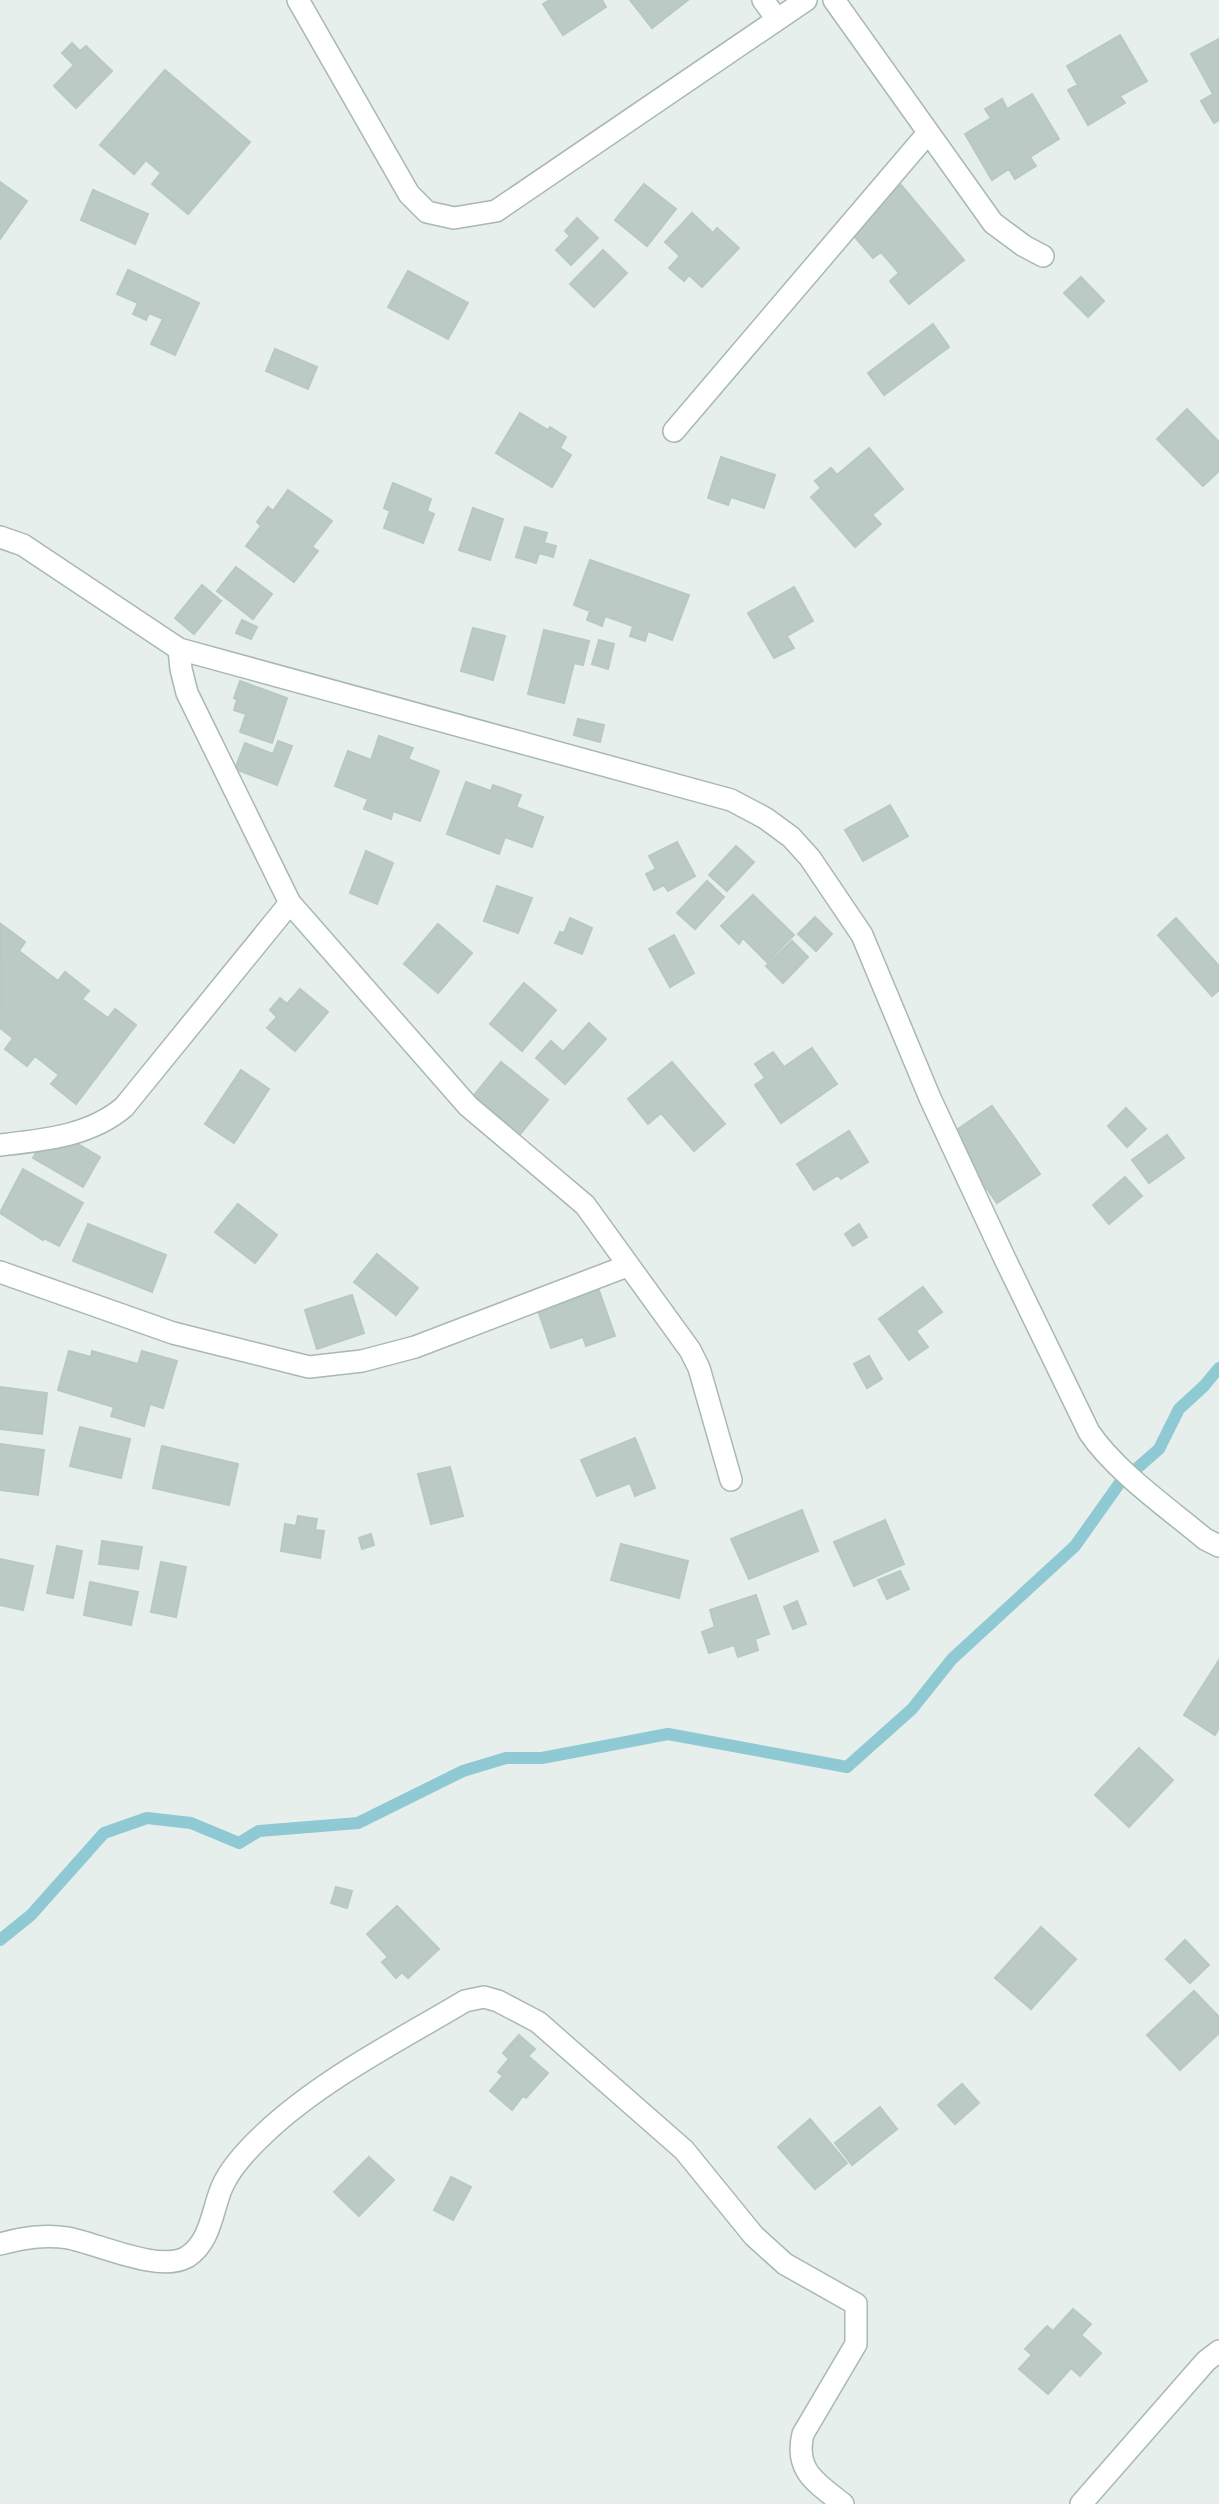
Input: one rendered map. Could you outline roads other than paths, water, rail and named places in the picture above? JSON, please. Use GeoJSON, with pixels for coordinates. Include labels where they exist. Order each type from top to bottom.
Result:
{"type":"FeatureCollection","features":[{"type":"Feature","properties":{"kind":"street"},"geometry":{"type":"LineString","coordinates":[[298,0],[409,194],[427,212],[454,218],[496,211],[806,0]]}},
{"type":"Feature","properties":{"kind":"street"},"geometry":{"type":"LineString","coordinates":[[763,0],[777,19]]}},
{"type":"Feature","properties":{"kind":"street"},"geometry":{"type":"LineString","coordinates":[[834,0],[993,223],[1024,246],[1044,256]]}},
{"type":"Feature","properties":{"kind":"street"},"geometry":{"type":"LineString","coordinates":[[674,431],[929,133]]}},
{"type":"Feature","properties":{"kind":"street"},"geometry":{"type":"LineString","coordinates":[[0,537],[23,545],[179,649],[731,800],[765,818],[791,837],[810,858],[862,935],[930,1098],[1003,1257],[1089,1432],[1116,1464],[1205,1539],[1219,1546]]}},
{"type":"Feature","properties":{"kind":"street"},"geometry":{"type":"LineString","coordinates":[[179,649],[187,693],[290,903],[468,1106],[584,1205],[695,1358],[731,1480]]}},
{"type":"Feature","properties":{"kind":"street"},"geometry":{"type":"LineString","coordinates":[[0,1145],[85,1130],[110,1119],[124,1107],[290,903]]}},
{"type":"Feature","properties":{"kind":"street"},"geometry":{"type":"LineString","coordinates":[[0,1272],[173,1333],[309,1367],[362,1361],[415,1347],[627,1266]]}},
{"type":"Feature","properties":{"kind":"street"},"geometry":{"type":"LineString","coordinates":[[0,2244],[24,2238],[55,2237],[162,2263],[186,2257],[199,2245],[209,2230],[222,2186],[229,2174],[265,2133],[326,2085],[465,2001],[484,1997],[498,2001],[538,2022],[684,2150],[754,2236],[785,2264],[856,2304],[856,2344],[803,2434],[800,2446],[800,2457],[809,2477],[843,2504]]}},
{"type":"Feature","properties":{"kind":"street"},"geometry":{"type":"LineString","coordinates":[[1081,2504],[1206,2361],[1219,2351]]}},
{"type":"Feature","properties":{"kind":"waterway"},"geometry":{"type":"LineString","coordinates":[[0,1940],[31,1915],[104,1833],[147,1818],[191,1823],[239,1843],[259,1831],[358,1823],[463,1771],[506,1758],[542,1758],[668,1734],[847,1767],[912,1709],[952,1659],[1075,1546],[1119,1484],[1159,1449],[1179,1409],[1219,1368]]}}]}
